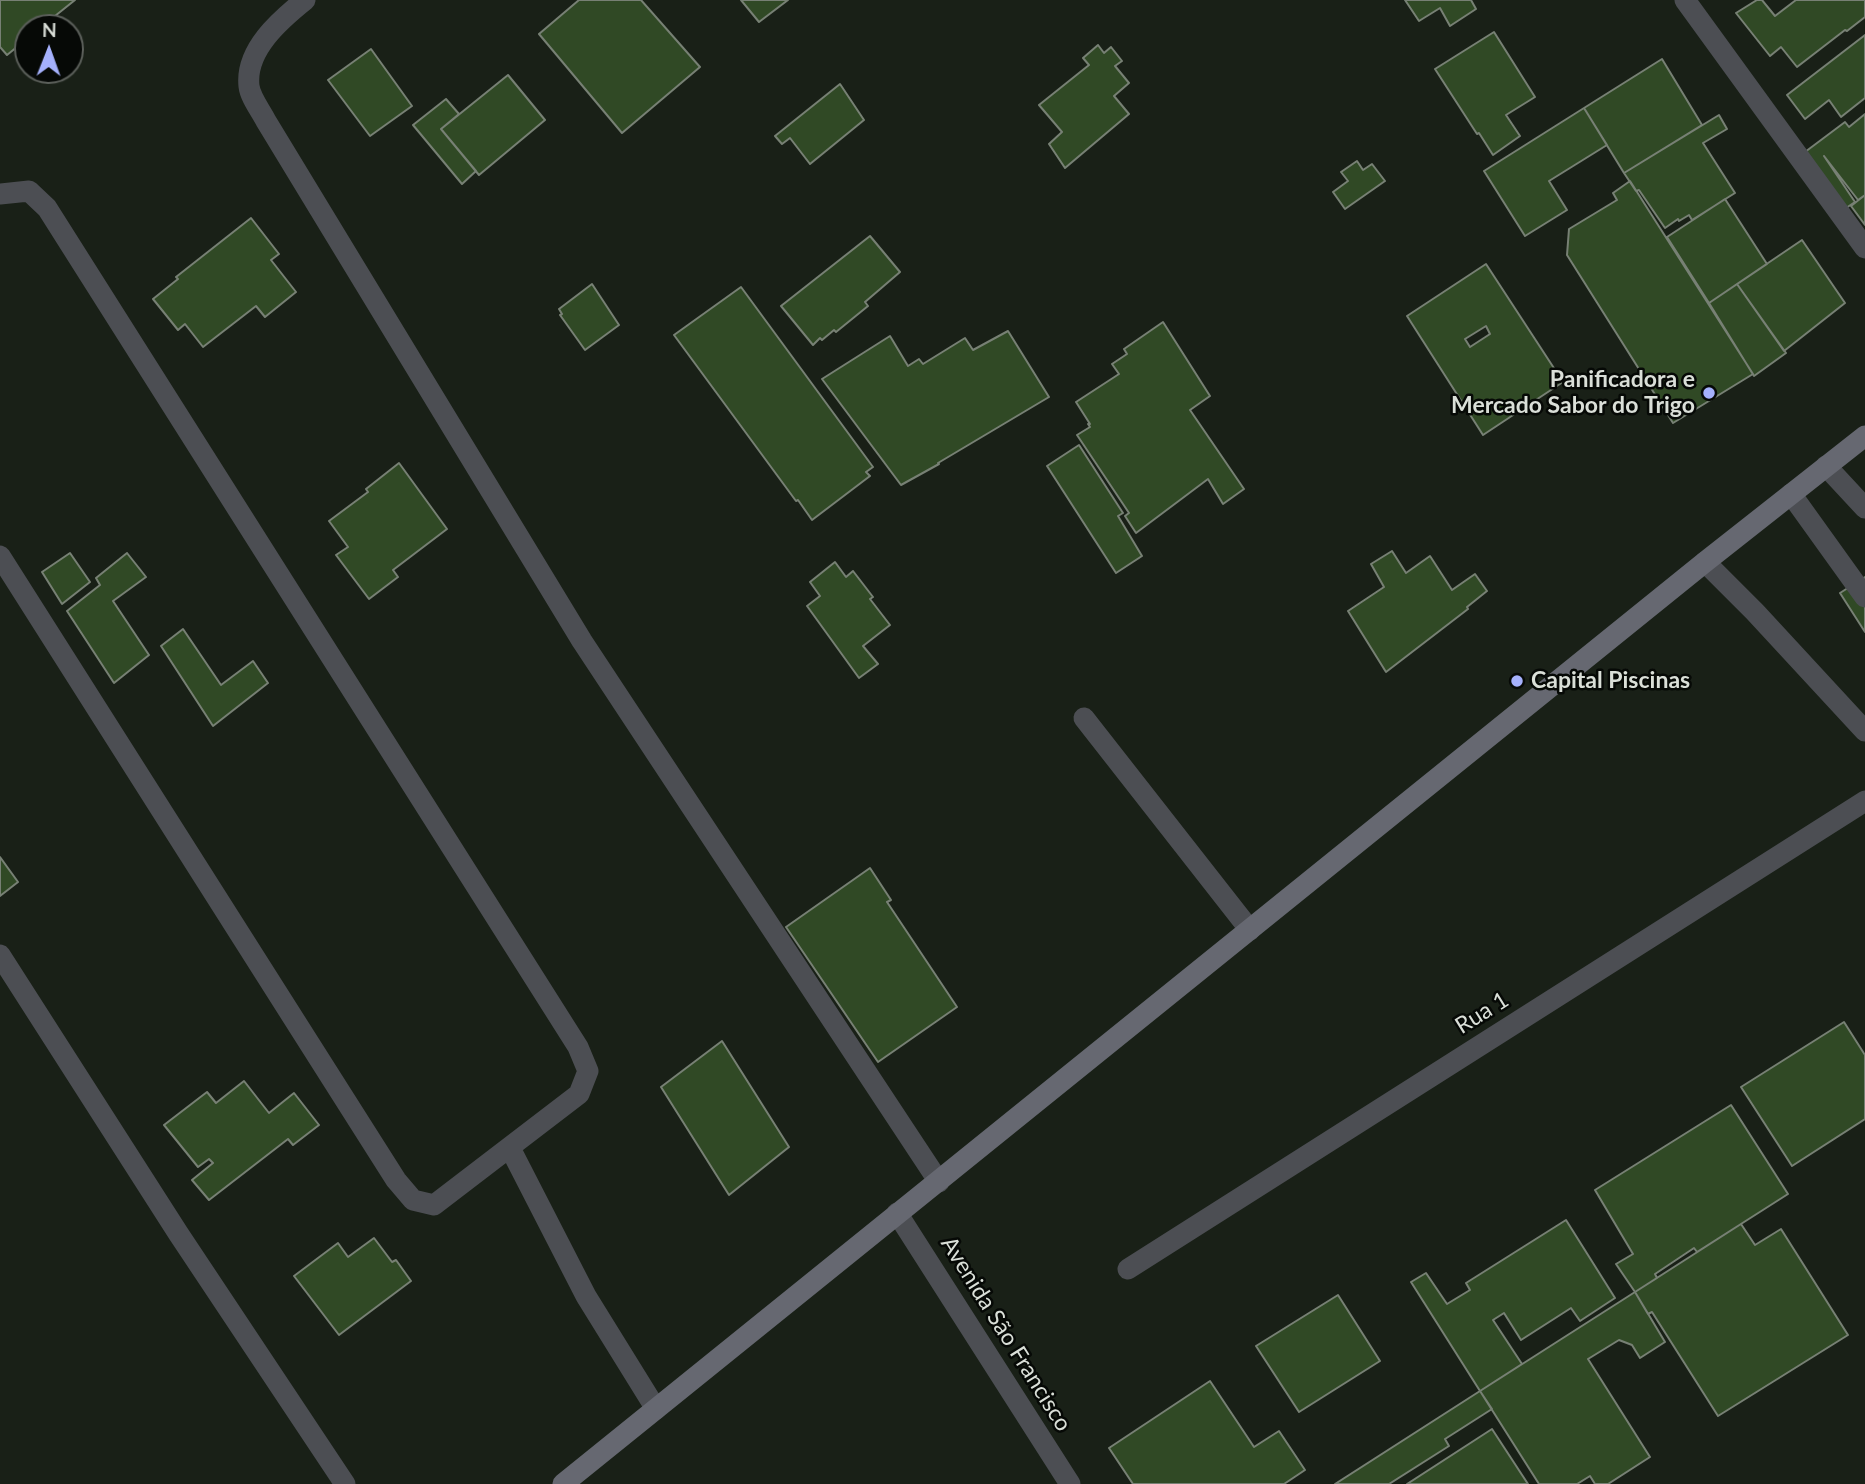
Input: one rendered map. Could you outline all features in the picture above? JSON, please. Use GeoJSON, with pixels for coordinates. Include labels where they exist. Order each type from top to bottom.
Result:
{"type":"FeatureCollection","features":[{"type":"Feature","properties":{"kind":"main road"},"geometry":{"type":"LineString","coordinates":[[563,1484],[1865,436]]}},
{"type":"Feature","properties":{"kind":"street"},"geometry":{"type":"LineString","coordinates":[[305,0],[289,12],[261,44],[251,64],[249,88],[266,121],[582,641],[939,1182]]}},
{"type":"Feature","properties":{"kind":"street"},"geometry":{"type":"LineString","coordinates":[[1685,0],[1865,248]]}},
{"type":"Feature","properties":{"kind":"street"},"geometry":{"type":"LineString","coordinates":[[0,194],[29,191],[47,208],[579,1047],[587,1071],[579,1094],[434,1205],[413,1200],[396,1180],[0,556]]}},
{"type":"Feature","properties":{"kind":"street"},"geometry":{"type":"LineString","coordinates":[[1826,466],[1865,508]]}},
{"type":"Feature","properties":{"kind":"street"},"geometry":{"type":"LineString","coordinates":[[1791,494],[1865,597]]}},
{"type":"Feature","properties":{"kind":"street"},"geometry":{"type":"LineString","coordinates":[[1706,562],[1865,731]]}},
{"type":"Feature","properties":{"kind":"street"},"geometry":{"type":"LineString","coordinates":[[1084,718],[1250,930]]}},
{"type":"Feature","properties":{"kind":"street","name":"Rua 1"},"geometry":{"type":"LineString","coordinates":[[1128,1269],[1865,801]]}},
{"type":"Feature","properties":{"kind":"street"},"geometry":{"type":"LineString","coordinates":[[0,955],[178,1233],[345,1484]]}},
{"type":"Feature","properties":{"kind":"street"},"geometry":{"type":"LineString","coordinates":[[510,1148],[586,1296],[656,1409]]}},
{"type":"Feature","properties":{"kind":"street","name":"Avenida São Francisco"},"geometry":{"type":"LineString","coordinates":[[897,1213],[1070,1484]]}},
{"type":"Feature","properties":{"kind":"building"},"geometry":{"type":"Polygon","coordinates":[[[0,0],[75,0],[58,14],[14,14],[14,49],[7,55],[0,47],[0,0]]]}},
{"type":"Feature","properties":{"kind":"building"},"geometry":{"type":"Polygon","coordinates":[[[579,0],[641,0],[700,67],[622,133],[539,34],[579,0]]]}},
{"type":"Feature","properties":{"kind":"building"},"geometry":{"type":"Polygon","coordinates":[[[741,0],[788,0],[759,22],[741,0]]]}},
{"type":"Feature","properties":{"kind":"building"},"geometry":{"type":"Polygon","coordinates":[[[1405,0],[1471,0],[1476,9],[1450,26],[1440,8],[1419,21],[1405,0]]]}},
{"type":"Feature","properties":{"kind":"building"},"geometry":{"type":"Polygon","coordinates":[[[1757,0],[1762,0],[1775,16],[1796,0],[1865,0],[1865,17],[1797,67],[1781,47],[1770,56],[1736,13],[1757,0]]]}},
{"type":"Feature","properties":{"kind":"building"},"geometry":{"type":"Polygon","coordinates":[[[1494,32],[1535,97],[1506,115],[1520,136],[1493,155],[1435,69],[1494,32]]]}},
{"type":"Feature","properties":{"kind":"building"},"geometry":{"type":"Polygon","coordinates":[[[1865,35],[1865,98],[1841,117],[1829,100],[1805,119],[1787,95],[1865,35]]]}},
{"type":"Feature","properties":{"kind":"building"},"geometry":{"type":"Polygon","coordinates":[[[1098,45],[1104,53],[1111,47],[1122,61],[1115,66],[1129,83],[1114,96],[1129,114],[1065,168],[1049,144],[1062,132],[1039,105],[1089,65],[1083,58],[1098,45]]]}},
{"type":"Feature","properties":{"kind":"building"},"geometry":{"type":"Polygon","coordinates":[[[371,49],[412,106],[370,136],[328,80],[371,49]]]}},
{"type":"Feature","properties":{"kind":"building"},"geometry":{"type":"Polygon","coordinates":[[[1662,59],[1702,125],[1624,173],[1584,108],[1662,59]]]}},
{"type":"Feature","properties":{"kind":"building"},"geometry":{"type":"Polygon","coordinates":[[[508,75],[545,120],[479,175],[441,129],[508,75]]]}},
{"type":"Feature","properties":{"kind":"building"},"geometry":{"type":"Polygon","coordinates":[[[840,84],[864,120],[810,164],[790,138],[782,144],[775,136],[840,84]]]}},
{"type":"Feature","properties":{"kind":"building"},"geometry":{"type":"Polygon","coordinates":[[[446,99],[459,114],[441,129],[476,171],[462,184],[413,125],[446,99]]]}},
{"type":"Feature","properties":{"kind":"building"},"geometry":{"type":"Polygon","coordinates":[[[1584,108],[1607,145],[1549,181],[1567,210],[1525,236],[1484,171],[1584,108]]]}},
{"type":"Feature","properties":{"kind":"building"},"geometry":{"type":"Polygon","coordinates":[[[1865,114],[1865,195],[1858,200],[1824,156],[1855,202],[1843,210],[1805,152],[1845,122],[1849,127],[1865,114]]]}},
{"type":"Feature","properties":{"kind":"building"},"geometry":{"type":"Polygon","coordinates":[[[1719,115],[1727,129],[1703,143],[1735,193],[1692,220],[1689,215],[1665,228],[1624,173],[1719,115]]]}},
{"type":"Feature","properties":{"kind":"building"},"geometry":{"type":"Polygon","coordinates":[[[1357,161],[1363,170],[1372,164],[1385,181],[1345,209],[1333,192],[1348,181],[1341,172],[1357,161]]]}},
{"type":"Feature","properties":{"kind":"building"},"geometry":{"type":"Polygon","coordinates":[[[1630,181],[1753,374],[1673,423],[1567,255],[1569,229],[1617,200],[1613,193],[1630,181]]]}},
{"type":"Feature","properties":{"kind":"building"},"geometry":{"type":"Polygon","coordinates":[[[1865,195],[1865,225],[1851,206],[1865,195]]]}},
{"type":"Feature","properties":{"kind":"building"},"geometry":{"type":"Polygon","coordinates":[[[1725,199],[1767,264],[1709,303],[1667,237],[1725,199]]]}},
{"type":"Feature","properties":{"kind":"building"},"geometry":{"type":"Polygon","coordinates":[[[251,218],[279,254],[271,260],[296,292],[265,317],[256,306],[203,347],[185,324],[178,330],[153,299],[178,279],[176,277],[251,218]]]}},
{"type":"Feature","properties":{"kind":"building"},"geometry":{"type":"Polygon","coordinates":[[[870,236],[900,272],[865,302],[868,306],[836,332],[834,330],[813,345],[781,306],[870,236]]]}},
{"type":"Feature","properties":{"kind":"building"},"geometry":{"type":"Polygon","coordinates":[[[1802,240],[1845,303],[1784,351],[1737,284],[1802,240]]]}},
{"type":"Feature","properties":{"kind":"building"},"geometry":{"type":"Polygon","coordinates":[[[1486,264],[1563,382],[1483,435],[1407,316],[1486,264]],[[1486,326],[1465,339],[1470,347],[1490,334],[1486,326]]]}},
{"type":"Feature","properties":{"kind":"building"},"geometry":{"type":"Polygon","coordinates":[[[592,284],[619,325],[585,350],[560,315],[562,314],[559,309],[592,284]]]}},
{"type":"Feature","properties":{"kind":"building"},"geometry":{"type":"Polygon","coordinates":[[[1737,284],[1786,353],[1754,376],[1709,303],[1737,284]]]}},
{"type":"Feature","properties":{"kind":"building"},"geometry":{"type":"Polygon","coordinates":[[[741,287],[873,467],[866,472],[870,476],[812,520],[674,335],[741,287]]]}},
{"type":"Feature","properties":{"kind":"building"},"geometry":{"type":"Polygon","coordinates":[[[1163,322],[1210,396],[1190,410],[1244,489],[1223,504],[1208,479],[1136,533],[1125,516],[1129,513],[1077,435],[1090,427],[1090,424],[1076,402],[1119,374],[1112,364],[1127,354],[1124,349],[1163,322]]]}},
{"type":"Feature","properties":{"kind":"building"},"geometry":{"type":"Polygon","coordinates":[[[1008,331],[1049,397],[901,485],[822,379],[890,336],[908,366],[919,359],[923,364],[965,338],[973,350],[1008,331]]]}},
{"type":"Feature","properties":{"kind":"building"},"geometry":{"type":"Polygon","coordinates":[[[1079,445],[1123,513],[1118,516],[1142,556],[1116,573],[1047,466],[1079,445]]]}},
{"type":"Feature","properties":{"kind":"building"},"geometry":{"type":"Polygon","coordinates":[[[399,463],[447,529],[393,570],[398,577],[369,599],[336,555],[348,547],[329,521],[368,492],[366,489],[399,463]]]}},
{"type":"Feature","properties":{"kind":"building"},"geometry":{"type":"Polygon","coordinates":[[[1392,551],[1406,573],[1430,556],[1452,590],[1475,574],[1487,591],[1467,607],[1468,609],[1386,672],[1348,611],[1384,587],[1371,564],[1392,551]]]}},
{"type":"Feature","properties":{"kind":"building"},"geometry":{"type":"Polygon","coordinates":[[[70,553],[90,582],[62,604],[42,572],[70,553]]]}},
{"type":"Feature","properties":{"kind":"building"},"geometry":{"type":"Polygon","coordinates":[[[127,553],[146,577],[113,601],[149,655],[114,683],[67,611],[100,585],[96,578],[127,553]]]}},
{"type":"Feature","properties":{"kind":"building"},"geometry":{"type":"Polygon","coordinates":[[[835,562],[846,577],[853,571],[890,625],[863,646],[878,664],[859,678],[807,606],[820,596],[810,582],[835,562]]]}},
{"type":"Feature","properties":{"kind":"building"},"geometry":{"type":"Polygon","coordinates":[[[1865,577],[1865,632],[1840,593],[1865,577]]]}},
{"type":"Feature","properties":{"kind":"building"},"geometry":{"type":"Polygon","coordinates":[[[183,629],[221,685],[253,661],[268,683],[213,726],[161,646],[183,629]]]}},
{"type":"Feature","properties":{"kind":"building"},"geometry":{"type":"Polygon","coordinates":[[[0,857],[18,882],[0,896],[0,857]]]}},
{"type":"Feature","properties":{"kind":"building"},"geometry":{"type":"Polygon","coordinates":[[[870,868],[891,900],[887,902],[957,1007],[878,1062],[786,927],[870,868]]]}},
{"type":"Feature","properties":{"kind":"building"},"geometry":{"type":"Polygon","coordinates":[[[1844,1022],[1865,1055],[1865,1119],[1792,1166],[1741,1087],[1844,1022]]]}},
{"type":"Feature","properties":{"kind":"building"},"geometry":{"type":"Polygon","coordinates":[[[722,1041],[789,1147],[729,1195],[661,1087],[722,1041]]]}},
{"type":"Feature","properties":{"kind":"building"},"geometry":{"type":"Polygon","coordinates":[[[244,1081],[269,1113],[294,1093],[319,1125],[293,1145],[288,1139],[209,1200],[192,1180],[213,1163],[209,1159],[198,1167],[164,1125],[207,1092],[216,1103],[244,1081]]]}},
{"type":"Feature","properties":{"kind":"building"},"geometry":{"type":"Polygon","coordinates":[[[1731,1105],[1788,1194],[1697,1252],[1694,1248],[1655,1274],[1657,1278],[1635,1292],[1616,1264],[1633,1254],[1595,1190],[1731,1105]]]}},
{"type":"Feature","properties":{"kind":"building"},"geometry":{"type":"Polygon","coordinates":[[[1566,1220],[1615,1298],[1580,1321],[1571,1308],[1521,1340],[1504,1313],[1493,1320],[1522,1364],[1480,1391],[1411,1282],[1426,1273],[1447,1304],[1470,1290],[1466,1283],[1566,1220]]]}},
{"type":"Feature","properties":{"kind":"building"},"geometry":{"type":"Polygon","coordinates":[[[1741,1224],[1755,1245],[1781,1229],[1848,1335],[1718,1416],[1652,1312],[1648,1314],[1635,1292],[1741,1224]]]}},
{"type":"Feature","properties":{"kind":"building"},"geometry":{"type":"Polygon","coordinates":[[[374,1238],[392,1262],[396,1260],[411,1281],[339,1335],[294,1276],[338,1243],[348,1257],[374,1238]]]}},
{"type":"Feature","properties":{"kind":"building"},"geometry":{"type":"Polygon","coordinates":[[[1635,1292],[1665,1342],[1640,1358],[1632,1345],[1619,1340],[1588,1359],[1650,1457],[1608,1484],[1595,1484],[1590,1476],[1577,1484],[1539,1484],[1480,1391],[1635,1292]]]}},
{"type":"Feature","properties":{"kind":"building"},"geometry":{"type":"Polygon","coordinates":[[[1338,1295],[1380,1361],[1299,1412],[1256,1346],[1338,1295]]]}},
{"type":"Feature","properties":{"kind":"building"},"geometry":{"type":"Polygon","coordinates":[[[1210,1381],[1254,1447],[1279,1431],[1305,1470],[1284,1484],[1133,1484],[1109,1448],[1210,1381]]]}},
{"type":"Feature","properties":{"kind":"building"},"geometry":{"type":"Polygon","coordinates":[[[1480,1391],[1492,1409],[1445,1439],[1449,1446],[1389,1484],[1335,1484],[1480,1391]]]}},
{"type":"Feature","properties":{"kind":"building"},"geometry":{"type":"Polygon","coordinates":[[[1492,1429],[1528,1484],[1407,1484],[1492,1429]]]}},
{"type":"Feature","properties":{"kind":"place","name":"Panificadora e Mercado Sabor do Trigo"},"geometry":{"type":"Point","coordinates":[1709,393]}},
{"type":"Feature","properties":{"kind":"place","name":"Capital Piscinas"},"geometry":{"type":"Point","coordinates":[1517,681]}}]}
